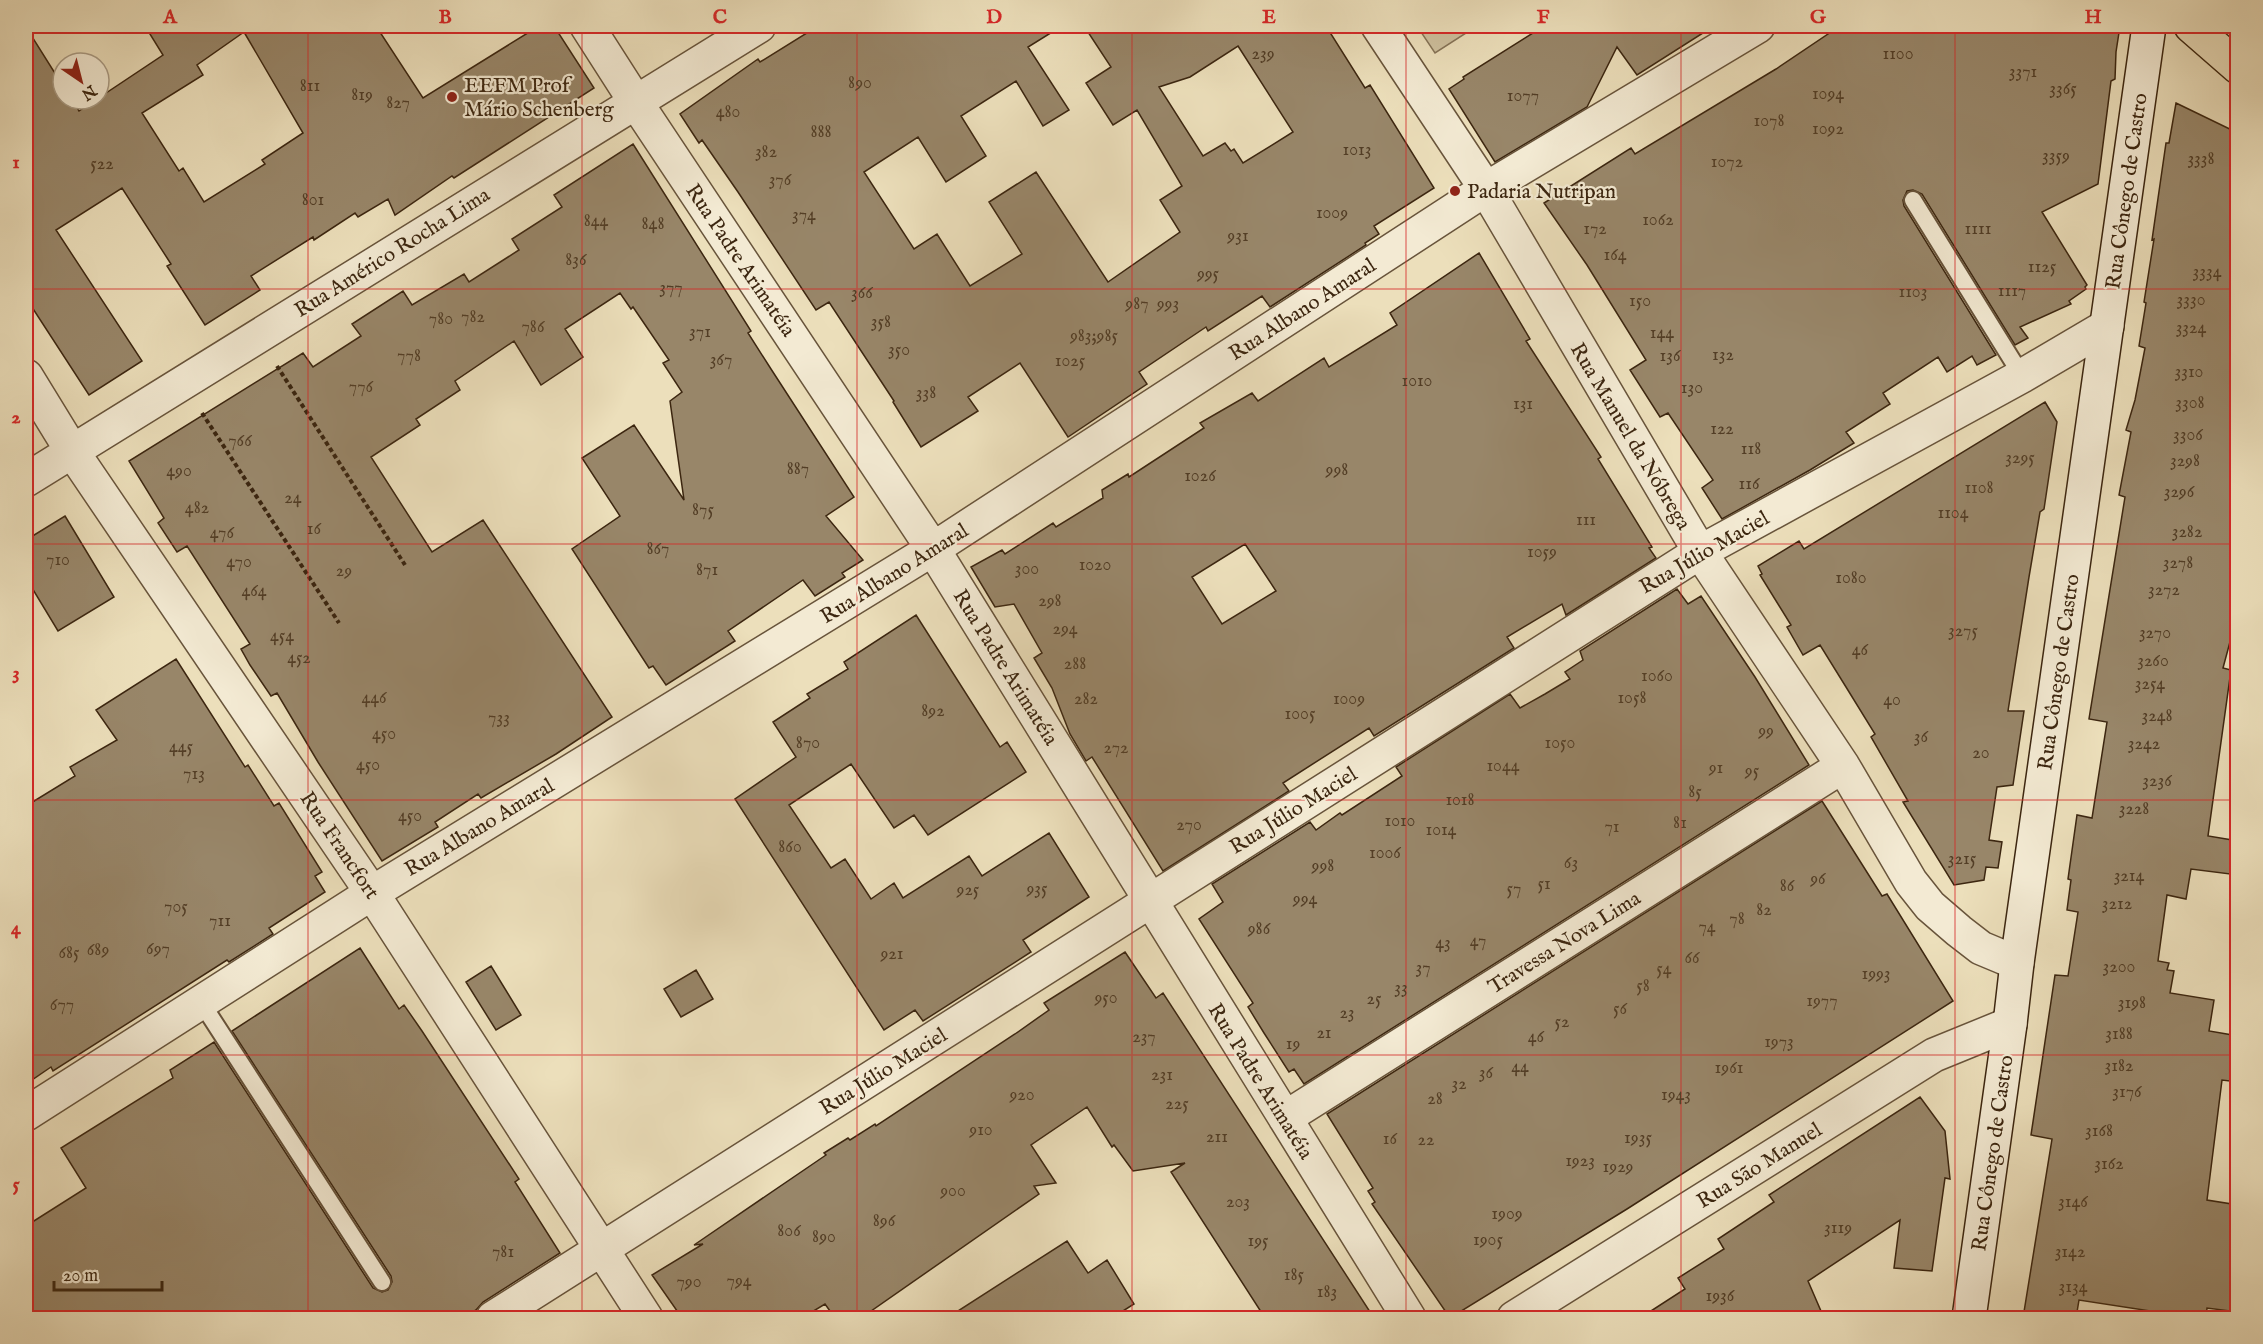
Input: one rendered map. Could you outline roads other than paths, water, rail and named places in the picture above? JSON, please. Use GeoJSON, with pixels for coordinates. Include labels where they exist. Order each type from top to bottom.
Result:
{"type":"FeatureCollection","features":[{"type":"Feature","properties":{"kind":"main road"},"geometry":{"type":"LineString","coordinates":[[2191,26],[2238,67]]}},
{"type":"Feature","properties":{"kind":"street","name":"Rua Padre Arimatéia"},"geometry":{"type":"LineString","coordinates":[[587,26],[634,101],[933,549],[1409,1318]]}},
{"type":"Feature","properties":{"kind":"street","name":"Rua Américo Rocha Lima"},"geometry":{"type":"LineString","coordinates":[[26,480],[634,101],[759,26]]}},
{"type":"Feature","properties":{"kind":"street","name":"Rua Manuel da Nóbrega"},"geometry":{"type":"LineString","coordinates":[[1378,26],[1486,189],[1700,552],[1843,766],[1911,882],[1930,906],[1981,948],[2017,963]]}},
{"type":"Feature","properties":{"kind":"street","name":"Rua Albano Amaral"},"geometry":{"type":"LineString","coordinates":[[26,1114],[372,893],[933,549],[1486,189],[1758,26]]}},
{"type":"Feature","properties":{"kind":"street","name":"Rua Cônego de Castro"},"geometry":{"type":"LineString","coordinates":[[1969,1318],[2149,26]]}},
{"type":"Feature","properties":{"kind":"street","name":"Rua Júlio Maciel"},"geometry":{"type":"LineString","coordinates":[[493,1318],[1700,552],[2022,376],[2107,326]]}},
{"type":"Feature","properties":{"kind":"street","name":"Rua Francfort"},"geometry":{"type":"LineString","coordinates":[[26,376],[72,451],[372,893],[646,1318]]}},
{"type":"Feature","properties":{"kind":"street","name":"Travessa Nova Lima"},"geometry":{"type":"LineString","coordinates":[[1285,1118],[1843,766]]}},
{"type":"Feature","properties":{"kind":"street","name":"Rua São Manuel"},"geometry":{"type":"LineString","coordinates":[[1514,1318],[1934,1055],[2010,1024]]}},
{"type":"Feature","properties":{"kind":"lane"},"geometry":{"type":"LineString","coordinates":[[1913,200],[2022,376]]}},
{"type":"Feature","properties":{"kind":"lane"},"geometry":{"type":"LineString","coordinates":[[201,1002],[382,1282]]}},
{"type":"Feature","properties":{"kind":"place","name":"EEFM Prof Mário Schenberg"},"geometry":{"type":"Point","coordinates":[452,97]}},
{"type":"Feature","properties":{"kind":"place","name":"Padaria Nutripan"},"geometry":{"type":"Point","coordinates":[1455,191]}}]}
